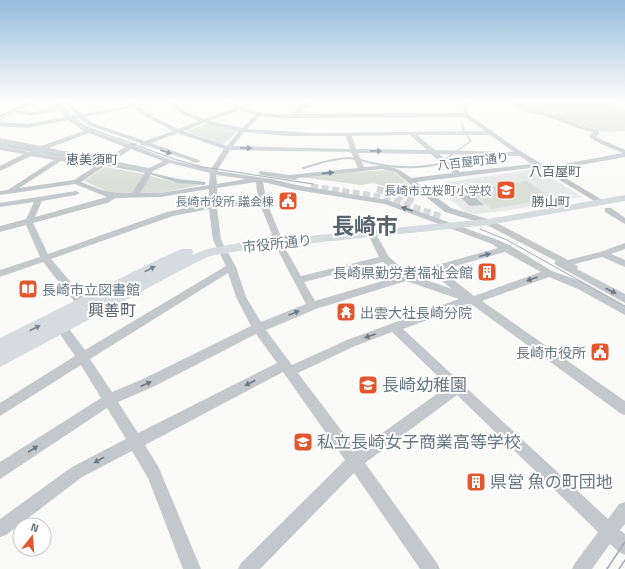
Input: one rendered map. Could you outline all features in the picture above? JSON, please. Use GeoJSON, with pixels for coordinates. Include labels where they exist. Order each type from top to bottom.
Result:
{"type":"FeatureCollection","features":[{"type":"Feature","properties":{"kind":"highway","name":"市役所通り"},"geometry":{"type":"LineString","coordinates":[[601,204],[625,194]]}},
{"type":"Feature","properties":{"kind":"highway","name":"市役所通り"},"geometry":{"type":"LineString","coordinates":[[277,240],[372,234],[601,204],[625,198]]}},
{"type":"Feature","properties":{"kind":"highway","name":"市役所通り"},"geometry":{"type":"LineString","coordinates":[[0,360],[58,322],[82,303],[166,261],[196,249],[462,222]]}},
{"type":"Feature","properties":{"kind":"highway","name":"市役所通り"},"geometry":{"type":"LineString","coordinates":[[0,346],[58,322],[220,247]]}},
{"type":"Feature","properties":{"kind":"street"},"geometry":{"type":"LineString","coordinates":[[6,134],[19,129]]}},
{"type":"Feature","properties":{"kind":"street"},"geometry":{"type":"LineString","coordinates":[[85,129],[169,161],[215,169],[286,186],[372,198],[462,222],[568,263],[585,283]]}},
{"type":"Feature","properties":{"kind":"street"},"geometry":{"type":"LineString","coordinates":[[0,169],[40,148],[97,129]]}},
{"type":"Feature","properties":{"kind":"street"},"geometry":{"type":"LineString","coordinates":[[76,182],[105,194],[115,196],[160,195],[213,186],[263,180],[313,184],[290,177],[215,169],[101,129]]}},
{"type":"Feature","properties":{"kind":"street"},"geometry":{"type":"LineString","coordinates":[[176,129],[211,143],[228,148],[355,155],[432,152],[521,154]]}},
{"type":"Feature","properties":{"kind":"street"},"geometry":{"type":"LineString","coordinates":[[4,193],[76,182],[130,146],[184,129]]}},
{"type":"Feature","properties":{"kind":"street"},"geometry":{"type":"LineString","coordinates":[[233,129],[242,131],[348,134],[491,133]]}},
{"type":"Feature","properties":{"kind":"street"},"geometry":{"type":"LineString","coordinates":[[245,129],[228,148],[215,169],[213,206],[216,238],[231,267],[241,297],[258,328],[431,569]]}},
{"type":"Feature","properties":{"kind":"street"},"geometry":{"type":"LineString","coordinates":[[485,129],[521,154],[601,204],[625,222]]}},
{"type":"Feature","properties":{"kind":"street"},"geometry":{"type":"LineString","coordinates":[[586,129],[596,131],[593,137]]}},
{"type":"Feature","properties":{"kind":"street"},"geometry":{"type":"LineString","coordinates":[[573,131],[593,137],[625,154]]}},
{"type":"Feature","properties":{"kind":"street"},"geometry":{"type":"LineString","coordinates":[[411,133],[458,174]]}},
{"type":"Feature","properties":{"kind":"street"},"geometry":{"type":"LineString","coordinates":[[348,134],[355,155],[362,169]]}},
{"type":"Feature","properties":{"kind":"street"},"geometry":{"type":"LineString","coordinates":[[0,140],[148,173]]}},
{"type":"Feature","properties":{"kind":"street"},"geometry":{"type":"LineString","coordinates":[[0,148],[60,159],[103,163]]}},
{"type":"Feature","properties":{"kind":"street"},"geometry":{"type":"LineString","coordinates":[[545,169],[625,154]]}},
{"type":"Feature","properties":{"kind":"street"},"geometry":{"type":"LineString","coordinates":[[4,193],[60,159]]}},
{"type":"Feature","properties":{"kind":"street"},"geometry":{"type":"LineString","coordinates":[[136,195],[148,173],[169,161]]}},
{"type":"Feature","properties":{"kind":"street","name":"八百屋町通り"},"geometry":{"type":"LineString","coordinates":[[411,180],[538,164]]}},
{"type":"Feature","properties":{"kind":"street"},"geometry":{"type":"LineString","coordinates":[[290,177],[362,169],[391,168],[397,170],[462,222],[495,242],[508,248],[549,273],[585,283]]}},
{"type":"Feature","properties":{"kind":"street"},"geometry":{"type":"LineString","coordinates":[[263,180],[258,184],[277,240],[312,306]]}},
{"type":"Feature","properties":{"kind":"street"},"geometry":{"type":"LineString","coordinates":[[0,205],[76,193]]}},
{"type":"Feature","properties":{"kind":"street"},"geometry":{"type":"LineString","coordinates":[[0,229],[104,201],[115,196]]}},
{"type":"Feature","properties":{"kind":"street"},"geometry":{"type":"LineString","coordinates":[[39,199],[29,222],[46,258],[82,303]]}},
{"type":"Feature","properties":{"kind":"street"},"geometry":{"type":"LineString","coordinates":[[0,274],[170,214],[213,206],[263,201]]}},
{"type":"Feature","properties":{"kind":"street"},"geometry":{"type":"LineString","coordinates":[[437,208],[508,236],[585,283],[625,311]]}},
{"type":"Feature","properties":{"kind":"street"},"geometry":{"type":"LineString","coordinates":[[462,222],[495,237],[585,283],[625,299]]}},
{"type":"Feature","properties":{"kind":"street"},"geometry":{"type":"LineString","coordinates":[[372,234],[385,259],[408,278],[473,300]]}},
{"type":"Feature","properties":{"kind":"street"},"geometry":{"type":"LineString","coordinates":[[568,263],[604,254],[625,246]]}},
{"type":"Feature","properties":{"kind":"street"},"geometry":{"type":"LineString","coordinates":[[0,471],[110,399],[148,383],[258,328],[312,306],[508,248]]}},
{"type":"Feature","properties":{"kind":"street"},"geometry":{"type":"LineString","coordinates":[[604,254],[625,264]]}},
{"type":"Feature","properties":{"kind":"street"},"geometry":{"type":"LineString","coordinates":[[297,280],[385,259]]}},
{"type":"Feature","properties":{"kind":"street"},"geometry":{"type":"LineString","coordinates":[[0,410],[83,357],[231,267]]}},
{"type":"Feature","properties":{"kind":"street"},"geometry":{"type":"LineString","coordinates":[[433,269],[473,300],[625,409]]}},
{"type":"Feature","properties":{"kind":"street"},"geometry":{"type":"LineString","coordinates":[[0,529],[56,486],[77,472],[134,442],[287,368],[466,301],[473,300],[549,273]]}},
{"type":"Feature","properties":{"kind":"street"},"geometry":{"type":"LineString","coordinates":[[58,322],[110,399],[134,442],[154,473],[192,569]]}},
{"type":"Feature","properties":{"kind":"street"},"geometry":{"type":"LineString","coordinates":[[394,328],[625,546]]}},
{"type":"Feature","properties":{"kind":"street"},"geometry":{"type":"LineString","coordinates":[[247,569],[355,462],[456,388]]}},
{"type":"Feature","properties":{"kind":"street"},"geometry":{"type":"LineString","coordinates":[[581,569],[625,510]]}},
{"type":"Feature","properties":{"kind":"shaded area"},"geometry":{"type":"Polygon","coordinates":[[[193,129],[228,129],[237,132],[223,145],[186,131],[193,129]]]}},
{"type":"Feature","properties":{"kind":"shaded area"},"geometry":{"type":"Polygon","coordinates":[[[593,129],[625,129],[625,131],[604,132],[593,129]]]}},
{"type":"Feature","properties":{"kind":"shaded area"},"geometry":{"type":"Polygon","coordinates":[[[0,142],[102,161],[178,179],[206,183],[204,185],[178,183],[146,173],[0,146],[0,142]]]}},
{"type":"Feature","properties":{"kind":"shaded area"},"geometry":{"type":"Polygon","coordinates":[[[105,167],[144,174],[173,182],[200,185],[160,193],[111,193],[84,181],[105,167]]]}},
{"type":"Feature","properties":{"kind":"shaded area","name":"長崎市立桜町小学校"},"geometry":{"type":"Polygon","coordinates":[[[538,169],[582,197],[504,211],[474,214],[465,212],[434,184],[538,169]]]}},
{"type":"Feature","properties":{"kind":"shaded area"},"geometry":{"type":"Polygon","coordinates":[[[385,170],[394,172],[419,193],[414,194],[373,183],[361,185],[293,176],[385,170]]]}},
{"type":"Feature","properties":{"kind":"shaded area"},"geometry":{"type":"Polygon","coordinates":[[[527,181],[552,199],[491,209],[470,190],[527,181]]]}},
{"type":"Feature","properties":{"kind":"shaded area"},"geometry":{"type":"Polygon","coordinates":[[[467,190],[484,205],[470,206],[454,192],[467,190]]]}},
{"type":"Feature","properties":{"kind":"waterway"},"geometry":{"type":"LineString","coordinates":[[457,151],[471,141],[463,129]]}},
{"type":"Feature","properties":{"kind":"waterway"},"geometry":{"type":"LineString","coordinates":[[444,160],[453,154]]}},
{"type":"Feature","properties":{"kind":"waterway"},"geometry":{"type":"LineString","coordinates":[[303,168],[342,158],[357,159],[380,165],[398,167],[416,167],[442,163]]}},
{"type":"Feature","properties":{"kind":"tunnel"},"geometry":{"type":"LineString","coordinates":[[311,187],[381,197],[442,217]]}},
{"type":"Feature","properties":{"kind":"tunnel"},"geometry":{"type":"LineString","coordinates":[[377,189],[417,201]]}},
{"type":"Feature","properties":{"kind":"tram line"},"geometry":{"type":"LineString","coordinates":[[90,129],[174,159],[203,167],[313,184]]}},
{"type":"Feature","properties":{"kind":"tram line"},"geometry":{"type":"LineString","coordinates":[[480,229],[507,240],[625,306]]}},
{"type":"Feature","properties":{"kind":"tram line"},"geometry":{"type":"LineString","coordinates":[[607,569],[625,542]]}},
{"type":"Feature","properties":{"kind":"tram line"},"geometry":{"type":"LineString","coordinates":[[619,569],[625,560]]}},
{"type":"Feature","properties":{"kind":"place","name":"長崎市立桜町小学校"},"geometry":{"type":"Point","coordinates":[506,190]}},
{"type":"Feature","properties":{"kind":"place","name":"長崎市役所 議会棟"},"geometry":{"type":"Point","coordinates":[288,201]}},
{"type":"Feature","properties":{"kind":"place","name":"長崎県勤労者福祉会館"},"geometry":{"type":"Point","coordinates":[487,272]}},
{"type":"Feature","properties":{"kind":"place","name":"長崎市立図書館"},"geometry":{"type":"Point","coordinates":[28,289]}},
{"type":"Feature","properties":{"kind":"place","name":"出雲大社長崎分院"},"geometry":{"type":"Point","coordinates":[346,312]}},
{"type":"Feature","properties":{"kind":"place","name":"長崎市役所"},"geometry":{"type":"Point","coordinates":[600,352]}},
{"type":"Feature","properties":{"kind":"place","name":"長崎幼稚園"},"geometry":{"type":"Point","coordinates":[368,385]}},
{"type":"Feature","properties":{"kind":"place","name":"私立長崎女子商業高等学校"},"geometry":{"type":"Point","coordinates":[303,442]}},
{"type":"Feature","properties":{"kind":"place","name":"県営 魚の町団地"},"geometry":{"type":"Point","coordinates":[476,482]}},
{"type":"Feature","properties":{"kind":"district","name":"恵美須町"},"geometry":{"type":"Point","coordinates":[92,159]}},
{"type":"Feature","properties":{"kind":"district","name":"八百屋町"},"geometry":{"type":"Point","coordinates":[555,171]}},
{"type":"Feature","properties":{"kind":"district","name":"勝山町"},"geometry":{"type":"Point","coordinates":[551,201]}},
{"type":"Feature","properties":{"kind":"district","name":"長崎市"},"geometry":{"type":"Point","coordinates":[365,226]}},
{"type":"Feature","properties":{"kind":"district","name":"興善町"},"geometry":{"type":"Point","coordinates":[112,310]}}]}
